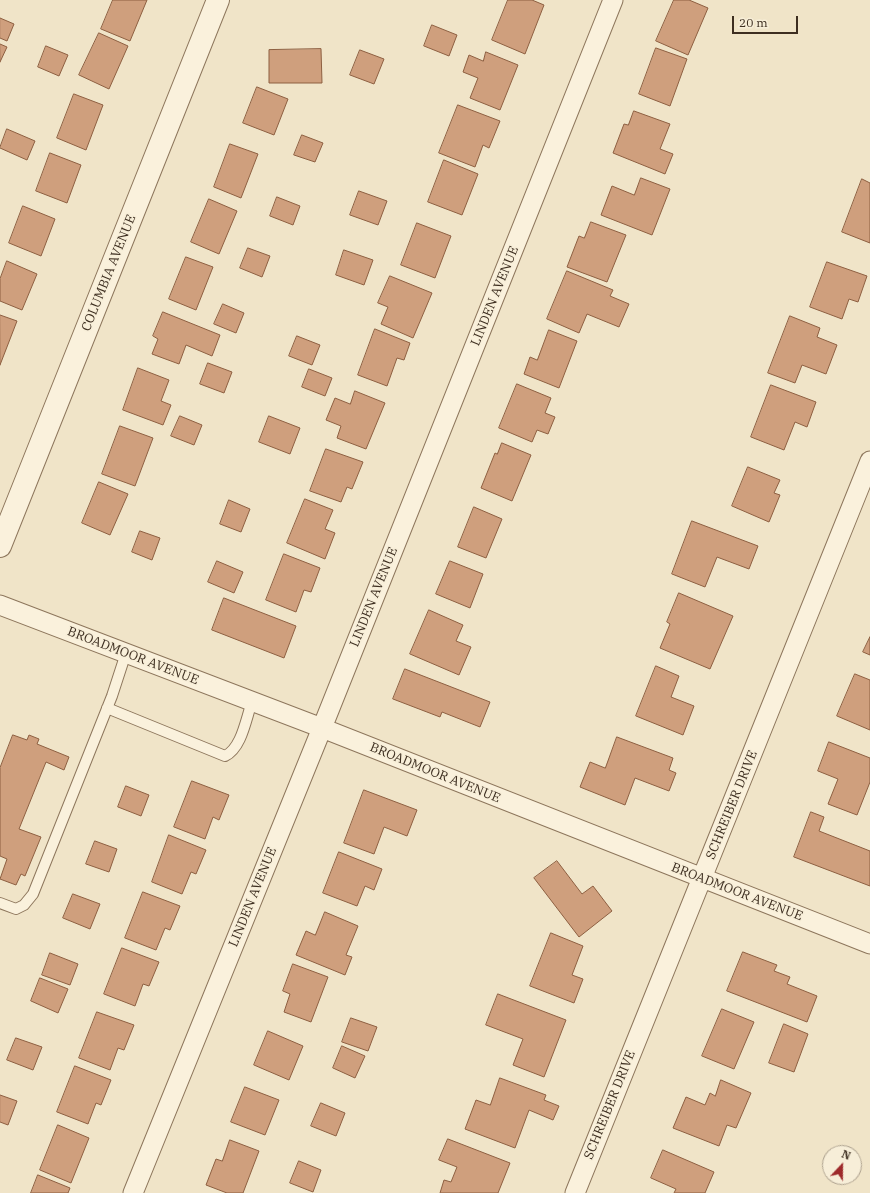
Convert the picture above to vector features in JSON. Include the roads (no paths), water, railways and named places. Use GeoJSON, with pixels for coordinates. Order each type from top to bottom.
{"type":"FeatureCollection","features":[{"type":"Feature","properties":{"kind":"street","name":"COLUMBIA AVENUE"},"geometry":{"type":"LineString","coordinates":[[0,546],[218,0]]}},
{"type":"Feature","properties":{"kind":"street","name":"LINDEN AVENUE"},"geometry":{"type":"LineString","coordinates":[[133,1193],[322,728],[613,0]]}},
{"type":"Feature","properties":{"kind":"street","name":"SCHREIBER DRIVE"},"geometry":{"type":"LineString","coordinates":[[575,1193],[703,879],[870,461]]}},
{"type":"Feature","properties":{"kind":"street","name":"BROADMOOR AVENUE"},"geometry":{"type":"LineString","coordinates":[[0,605],[322,728],[870,944]]}},
{"type":"Feature","properties":{"kind":"lane"},"geometry":{"type":"LineString","coordinates":[[0,903],[16,909],[24,904],[33,894],[107,708],[126,653]]}},
{"type":"Feature","properties":{"kind":"lane"},"geometry":{"type":"LineString","coordinates":[[107,708],[225,756],[232,752],[252,702]]}}]}
